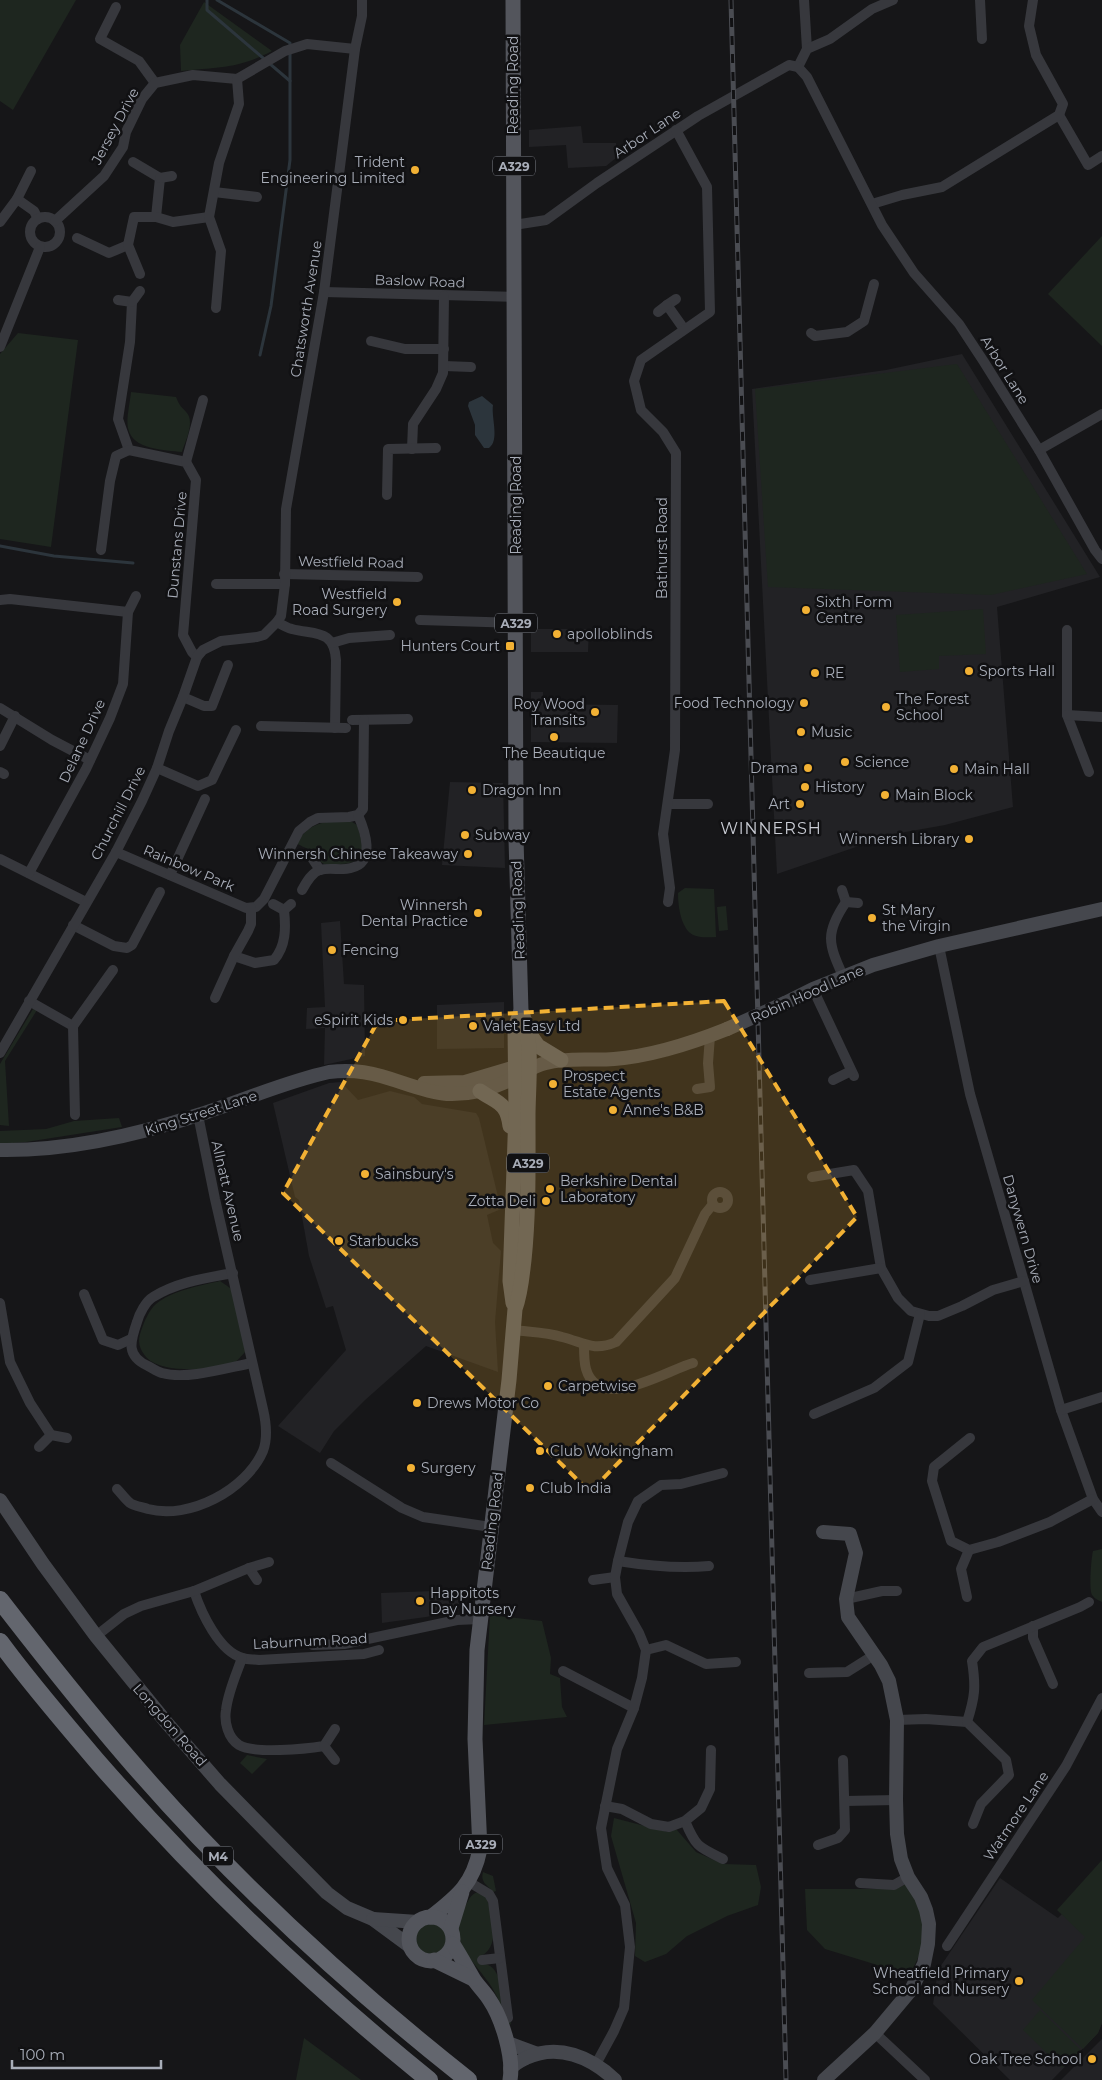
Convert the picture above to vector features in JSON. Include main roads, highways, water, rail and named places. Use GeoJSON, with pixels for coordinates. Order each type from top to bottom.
{"type":"FeatureCollection","features":[{"type":"Feature","properties":{"kind":"highway","name":"M4"},"geometry":{"type":"LineString","coordinates":[[0,1600],[59,1676],[126,1757],[212,1850],[298,1934],[354,1985],[422,2044],[468,2080]]}},
{"type":"Feature","properties":{"kind":"highway","name":"M4"},"geometry":{"type":"LineString","coordinates":[[0,1642],[63,1721],[117,1784],[209,1882],[309,1978],[429,2080]]}},
{"type":"Feature","properties":{"kind":"main road","name":"Reading Road"},"geometry":{"type":"LineString","coordinates":[[513,0],[516,839],[521,1011],[527,1030],[520,1071],[515,1142],[510,1282],[511,1295],[516,1309]]}},
{"type":"Feature","properties":{"kind":"main road","name":"Reading Road"},"geometry":{"type":"LineString","coordinates":[[451,1928],[466,1887],[478,1864],[480,1849],[475,1731],[476,1668],[486,1526],[526,1237],[520,1071],[515,1028],[521,1011]]}},
{"type":"Feature","properties":{"kind":"main road"},"geometry":{"type":"LineString","coordinates":[[527,1030],[538,1046],[561,1060]]}},
{"type":"Feature","properties":{"kind":"main road"},"geometry":{"type":"LineString","coordinates":[[480,1090],[506,1108],[515,1142]]}},
{"type":"Feature","properties":{"kind":"main road","name":"Reading Road"},"geometry":{"type":"LineString","coordinates":[[424,1919],[466,1887]]}},
{"type":"Feature","properties":{"kind":"main road"},"geometry":{"type":"LineString","coordinates":[[434,1960],[446,1955],[453,1944],[451,1928],[442,1920],[424,1919],[410,1934],[411,1947],[422,1958],[434,1960],[473,1979]]}},
{"type":"Feature","properties":{"kind":"main road"},"geometry":{"type":"LineString","coordinates":[[453,1944],[473,1979],[493,2005],[506,2039],[500,2039],[503,2074],[509,2076]]}},
{"type":"Feature","properties":{"kind":"waterway"},"geometry":{"type":"LineString","coordinates":[[207,0],[207,10],[290,81]]}},
{"type":"Feature","properties":{"kind":"waterway"},"geometry":{"type":"LineString","coordinates":[[217,0],[290,43],[290,160],[271,306],[260,355]]}},
{"type":"Feature","properties":{"kind":"waterway"},"geometry":{"type":"LineString","coordinates":[[0,546],[54,556],[133,563]]}},
{"type":"Feature","properties":{"kind":"railway"},"geometry":{"type":"LineString","coordinates":[[731,0],[786,2080]]}},
{"type":"Feature","properties":{"kind":"place","name":"Trident Engineering Limited"},"geometry":{"type":"Point","coordinates":[415,170]}},
{"type":"Feature","properties":{"kind":"place","name":"Westfield Road Surgery"},"geometry":{"type":"Point","coordinates":[397,602]}},
{"type":"Feature","properties":{"kind":"place","name":"Sixth Form Centre"},"geometry":{"type":"Point","coordinates":[806,610]}},
{"type":"Feature","properties":{"kind":"place","name":"apolloblinds"},"geometry":{"type":"Point","coordinates":[557,634]}},
{"type":"Feature","properties":{"kind":"place","name":"Hunters Court"},"geometry":{"type":"Point","coordinates":[510,646]}},
{"type":"Feature","properties":{"kind":"place","name":"Sports Hall"},"geometry":{"type":"Point","coordinates":[969,671]}},
{"type":"Feature","properties":{"kind":"place","name":"RE"},"geometry":{"type":"Point","coordinates":[815,673]}},
{"type":"Feature","properties":{"kind":"place","name":"Food Technology"},"geometry":{"type":"Point","coordinates":[804,703]}},
{"type":"Feature","properties":{"kind":"place","name":"The Forest School"},"geometry":{"type":"Point","coordinates":[886,707]}},
{"type":"Feature","properties":{"kind":"place","name":"Roy Wood Transits"},"geometry":{"type":"Point","coordinates":[595,712]}},
{"type":"Feature","properties":{"kind":"place","name":"Music"},"geometry":{"type":"Point","coordinates":[801,732]}},
{"type":"Feature","properties":{"kind":"place","name":"The Beautique"},"geometry":{"type":"Point","coordinates":[554,737]}},
{"type":"Feature","properties":{"kind":"place","name":"Science"},"geometry":{"type":"Point","coordinates":[845,762]}},
{"type":"Feature","properties":{"kind":"place","name":"Drama"},"geometry":{"type":"Point","coordinates":[808,768]}},
{"type":"Feature","properties":{"kind":"place","name":"Main Hall"},"geometry":{"type":"Point","coordinates":[954,769]}},
{"type":"Feature","properties":{"kind":"place","name":"History"},"geometry":{"type":"Point","coordinates":[805,787]}},
{"type":"Feature","properties":{"kind":"place","name":"Dragon Inn"},"geometry":{"type":"Point","coordinates":[472,790]}},
{"type":"Feature","properties":{"kind":"place","name":"Main Block"},"geometry":{"type":"Point","coordinates":[885,795]}},
{"type":"Feature","properties":{"kind":"place","name":"Art"},"geometry":{"type":"Point","coordinates":[800,804]}},
{"type":"Feature","properties":{"kind":"place","name":"Subway"},"geometry":{"type":"Point","coordinates":[465,835]}},
{"type":"Feature","properties":{"kind":"place","name":"Winnersh Library"},"geometry":{"type":"Point","coordinates":[969,839]}},
{"type":"Feature","properties":{"kind":"place","name":"Winnersh Chinese Takeaway"},"geometry":{"type":"Point","coordinates":[468,854]}},
{"type":"Feature","properties":{"kind":"place","name":"Winnersh Dental Practice"},"geometry":{"type":"Point","coordinates":[478,913]}},
{"type":"Feature","properties":{"kind":"place","name":"St Mary the Virgin"},"geometry":{"type":"Point","coordinates":[872,918]}},
{"type":"Feature","properties":{"kind":"place","name":"Fencing"},"geometry":{"type":"Point","coordinates":[332,950]}},
{"type":"Feature","properties":{"kind":"place","name":"eSpirit Kids"},"geometry":{"type":"Point","coordinates":[403,1020]}},
{"type":"Feature","properties":{"kind":"place","name":"Valet Easy Ltd"},"geometry":{"type":"Point","coordinates":[473,1026]}},
{"type":"Feature","properties":{"kind":"place","name":"Prospect Estate Agents"},"geometry":{"type":"Point","coordinates":[553,1084]}},
{"type":"Feature","properties":{"kind":"place","name":"Anne's B&B"},"geometry":{"type":"Point","coordinates":[613,1110]}},
{"type":"Feature","properties":{"kind":"place","name":"Sainsbury's"},"geometry":{"type":"Point","coordinates":[365,1174]}},
{"type":"Feature","properties":{"kind":"place","name":"Berkshire Dental Laboratory"},"geometry":{"type":"Point","coordinates":[550,1189]}},
{"type":"Feature","properties":{"kind":"place","name":"Zotta Deli"},"geometry":{"type":"Point","coordinates":[546,1201]}},
{"type":"Feature","properties":{"kind":"place","name":"Starbucks"},"geometry":{"type":"Point","coordinates":[339,1241]}},
{"type":"Feature","properties":{"kind":"place","name":"Carpetwise"},"geometry":{"type":"Point","coordinates":[548,1386]}},
{"type":"Feature","properties":{"kind":"place","name":"Drews Motor Co"},"geometry":{"type":"Point","coordinates":[417,1403]}},
{"type":"Feature","properties":{"kind":"place","name":"Club Wokingham"},"geometry":{"type":"Point","coordinates":[540,1451]}},
{"type":"Feature","properties":{"kind":"place","name":"Surgery"},"geometry":{"type":"Point","coordinates":[411,1468]}},
{"type":"Feature","properties":{"kind":"place","name":"Club India"},"geometry":{"type":"Point","coordinates":[530,1488]}},
{"type":"Feature","properties":{"kind":"place","name":"Happitots Day Nursery"},"geometry":{"type":"Point","coordinates":[420,1601]}},
{"type":"Feature","properties":{"kind":"place","name":"Wheatfield Primary School and Nursery"},"geometry":{"type":"Point","coordinates":[1019,1981]}},
{"type":"Feature","properties":{"kind":"place","name":"Oak Tree School"},"geometry":{"type":"Point","coordinates":[1092,2059]}},
{"type":"Feature","properties":{"kind":"district","name":"WINNERSH"},"geometry":{"type":"Point","coordinates":[771,828]}}]}
